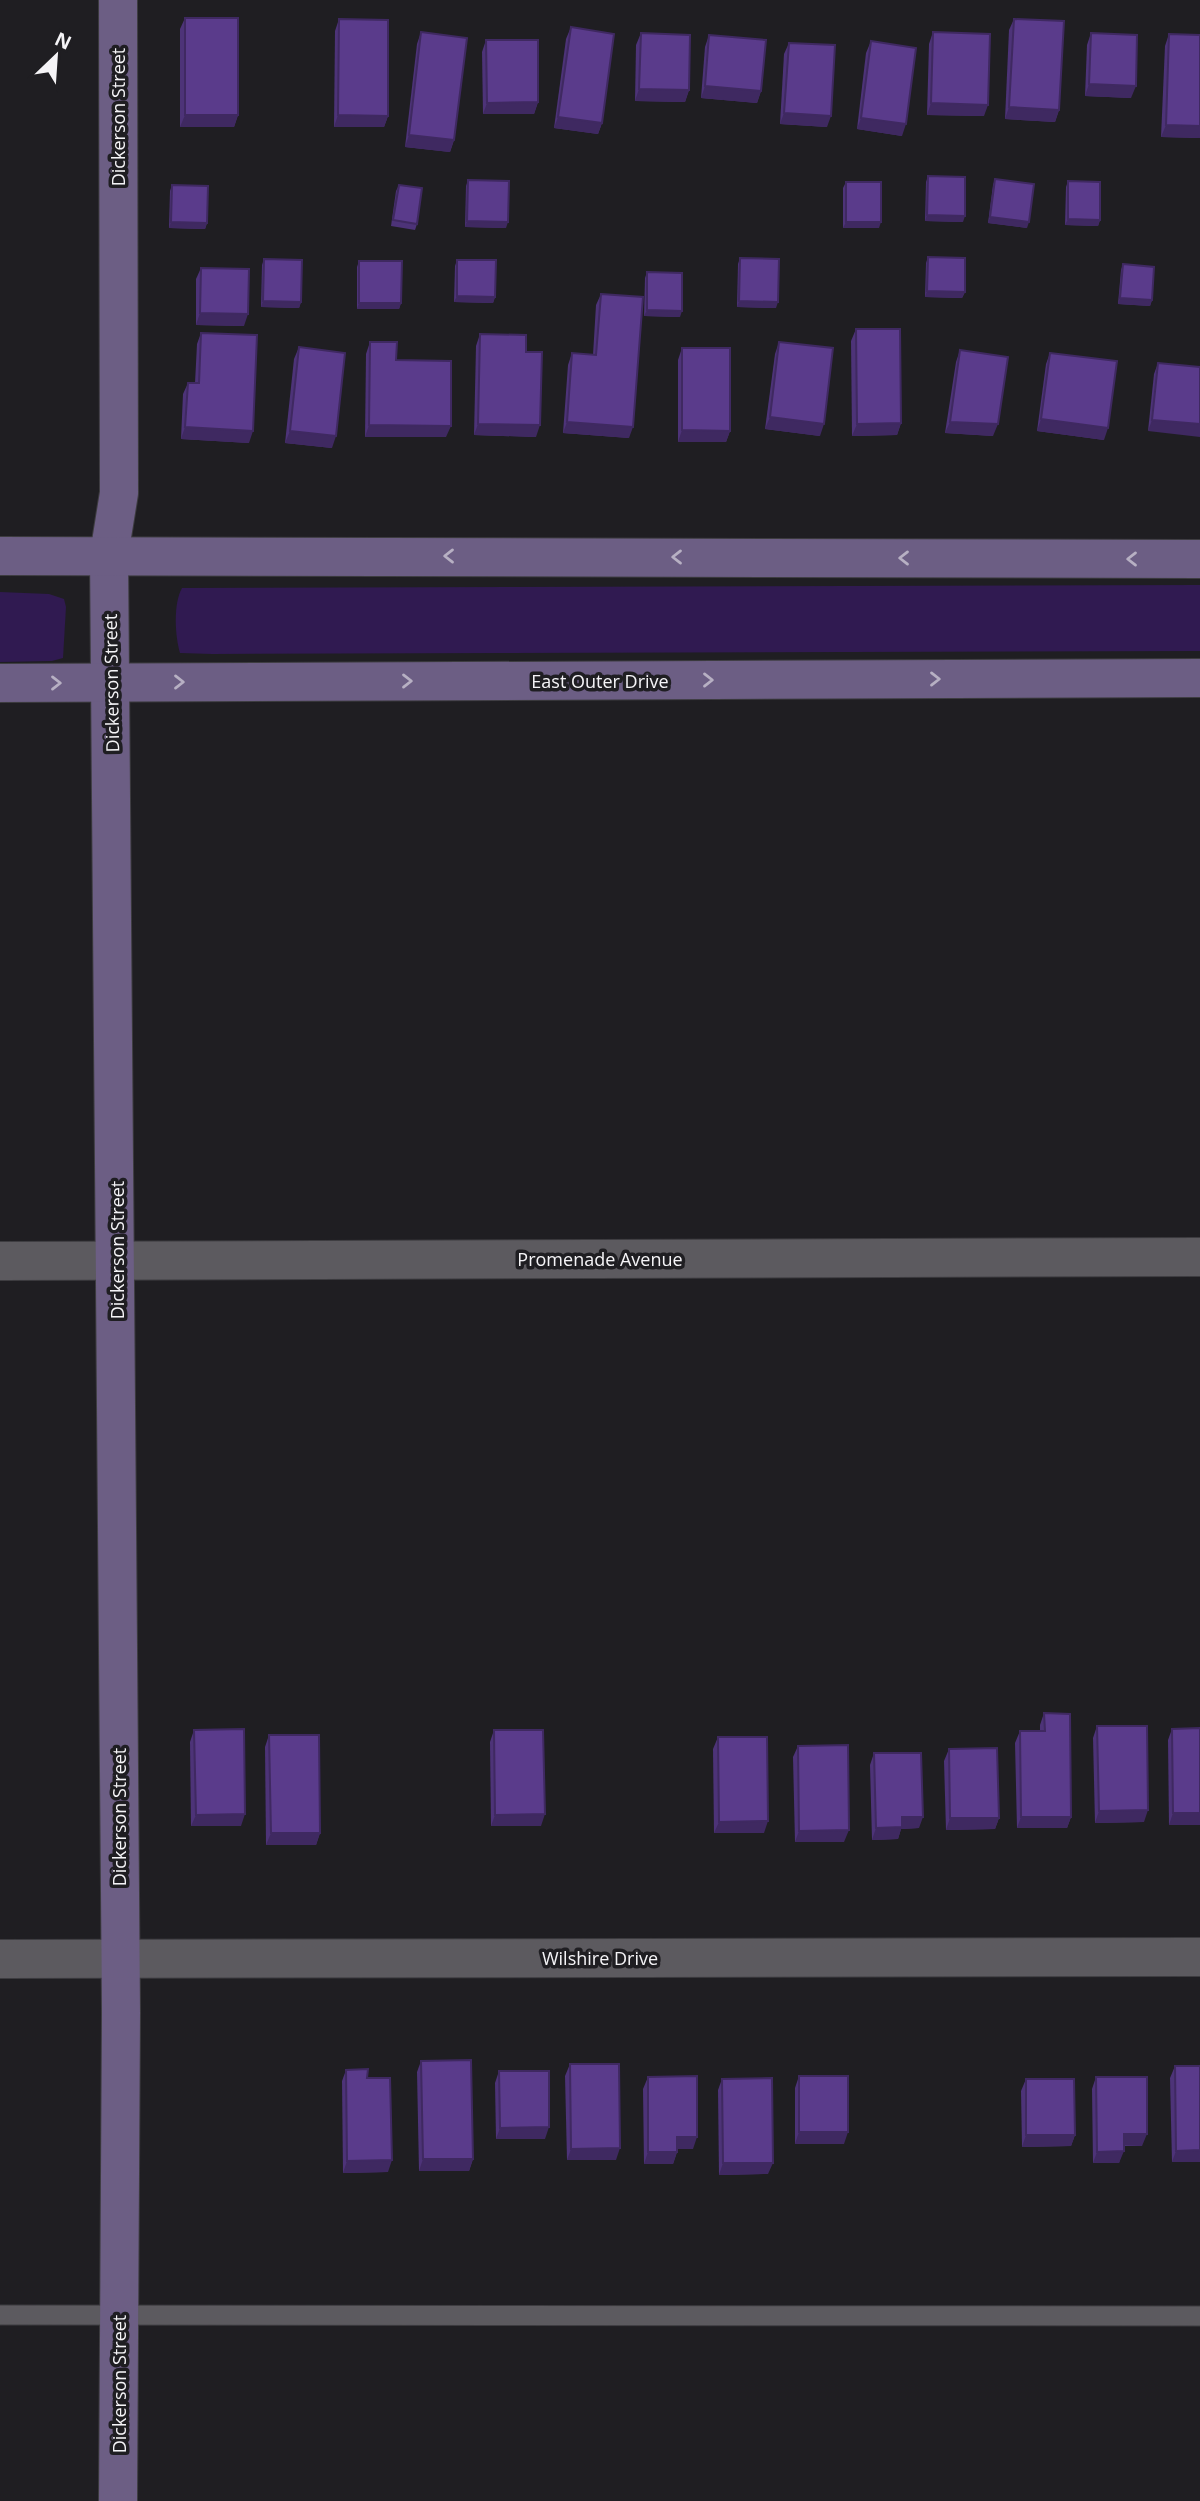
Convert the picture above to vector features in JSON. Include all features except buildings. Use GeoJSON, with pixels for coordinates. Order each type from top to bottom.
{"type":"FeatureCollection","features":[{"type":"Feature","properties":{"kind":"street","name":"Dickerson Street"},"geometry":{"type":"LineString","coordinates":[[118,0],[119,493],[109,555],[121,1960],[118,2501]]}},
{"type":"Feature","properties":{"kind":"street"},"geometry":{"type":"LineString","coordinates":[[0,556],[1200,559]]}},
{"type":"Feature","properties":{"kind":"street","name":"East Outer Drive"},"geometry":{"type":"LineString","coordinates":[[0,683],[1200,678]]}},
{"type":"Feature","properties":{"kind":"street","name":"Promenade Avenue"},"geometry":{"type":"LineString","coordinates":[[0,1261],[1200,1257]]}},
{"type":"Feature","properties":{"kind":"street","name":"Wilshire Drive"},"geometry":{"type":"LineString","coordinates":[[0,1959],[1200,1957]]}},
{"type":"Feature","properties":{"kind":"lane"},"geometry":{"type":"LineString","coordinates":[[0,2315],[1200,2316]]}},
{"type":"Feature","properties":{"kind":"shaded area"},"geometry":{"type":"Polygon","coordinates":[[[1200,585],[1200,651],[212,654],[180,653],[176,629],[177,603],[182,588],[1200,585]]]}},
{"type":"Feature","properties":{"kind":"shaded area"},"geometry":{"type":"Polygon","coordinates":[[[0,592],[49,594],[64,599],[66,607],[63,658],[52,661],[0,662],[0,592]]]}}]}
